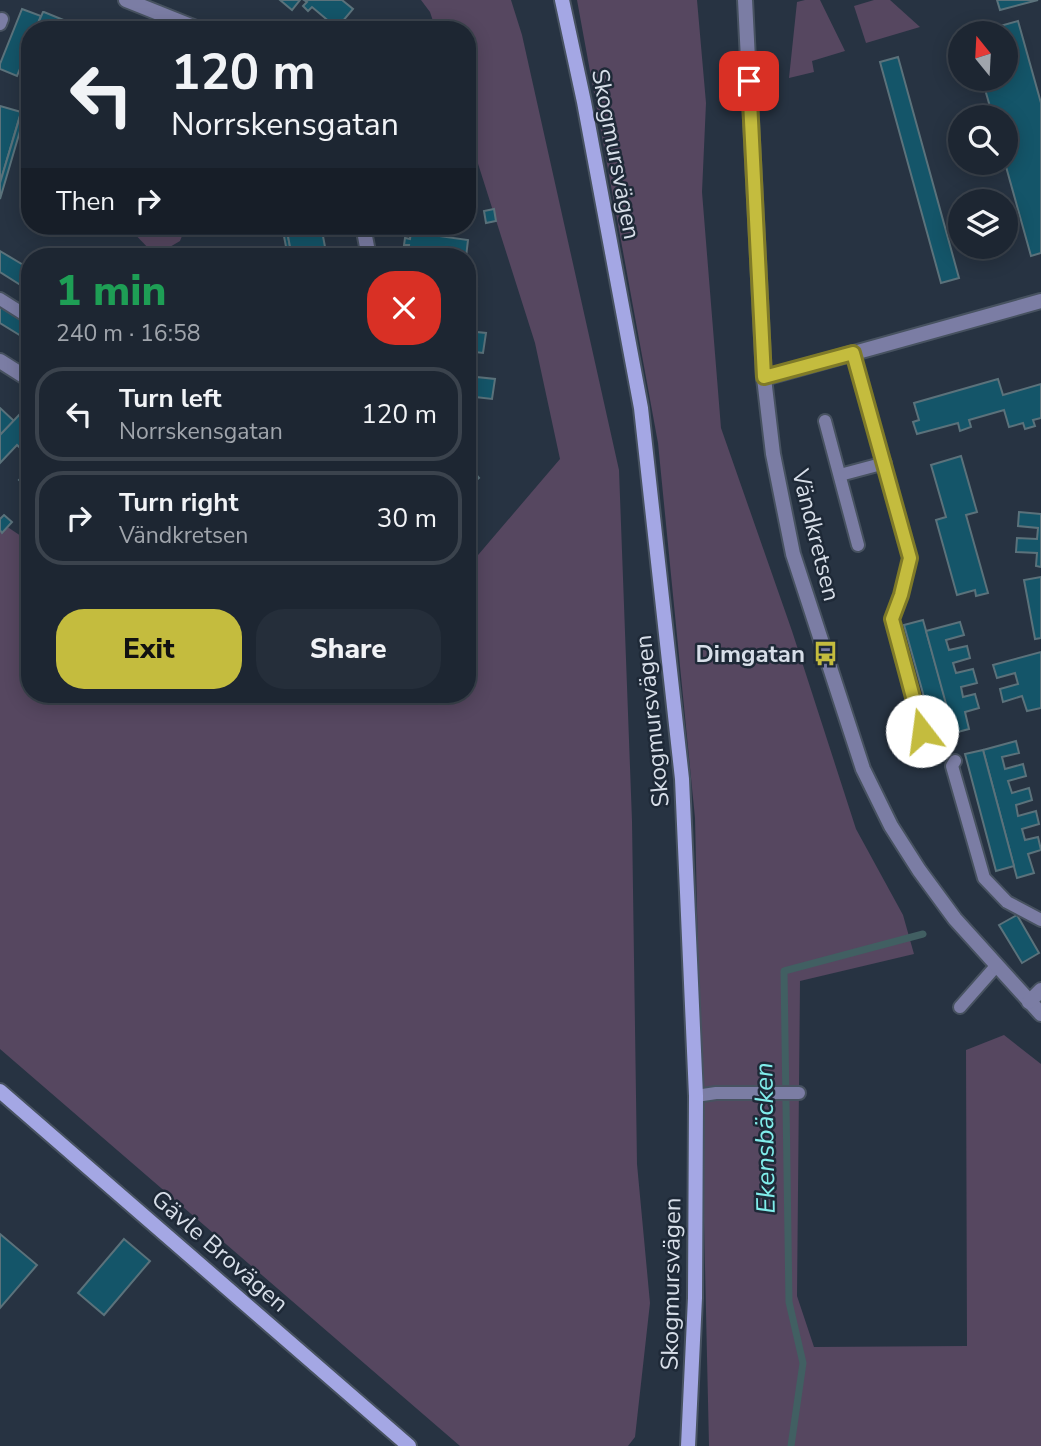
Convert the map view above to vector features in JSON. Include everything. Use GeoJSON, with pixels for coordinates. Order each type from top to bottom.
{"type":"FeatureCollection","features":[{"type":"Feature","properties":{"kind":"street"},"geometry":{"type":"LineString","coordinates":[[126,0],[178,21]]}},
{"type":"Feature","properties":{"kind":"street","name":"Skogmursvägen"},"geometry":{"type":"LineString","coordinates":[[562,0],[641,408],[682,779],[696,1096],[695,1298],[688,1446]]}},
{"type":"Feature","properties":{"kind":"street","name":"Vändkretsen"},"geometry":{"type":"LineString","coordinates":[[745,0],[764,377],[773,454],[793,554],[863,769],[891,826],[955,919],[1041,1014]]}},
{"type":"Feature","properties":{"kind":"street"},"geometry":{"type":"LineString","coordinates":[[764,377],[1041,302]]}},
{"type":"Feature","properties":{"kind":"street"},"geometry":{"type":"LineString","coordinates":[[0,361],[21,374]]}},
{"type":"Feature","properties":{"kind":"street"},"geometry":{"type":"LineString","coordinates":[[1029,1002],[1041,990]]}},
{"type":"Feature","properties":{"kind":"street","name":"Gävle Brovägen"},"geometry":{"type":"LineString","coordinates":[[0,1091],[409,1446]]}},
{"type":"Feature","properties":{"kind":"lane"},"geometry":{"type":"LineString","coordinates":[[0,299],[21,312]]}},
{"type":"Feature","properties":{"kind":"lane"},"geometry":{"type":"LineString","coordinates":[[853,353],[910,558],[892,619],[922,731],[933,750]]}},
{"type":"Feature","properties":{"kind":"lane"},"geometry":{"type":"LineString","coordinates":[[825,421],[858,545]]}},
{"type":"Feature","properties":{"kind":"lane"},"geometry":{"type":"LineString","coordinates":[[840,475],[885,463]]}},
{"type":"Feature","properties":{"kind":"lane"},"geometry":{"type":"LineString","coordinates":[[955,761],[952,766],[984,878],[1007,902],[1041,920]]}},
{"type":"Feature","properties":{"kind":"lane"},"geometry":{"type":"LineString","coordinates":[[960,1007],[997,965]]}},
{"type":"Feature","properties":{"kind":"lane"},"geometry":{"type":"LineString","coordinates":[[696,1096],[716,1093],[799,1093]]}},
{"type":"Feature","properties":{"kind":"shaded area"},"geometry":{"type":"Polygon","coordinates":[[[421,0],[511,0],[522,35],[619,470],[632,821],[637,1164],[650,1303],[635,1437],[628,1446],[460,1446],[0,1049],[0,522],[21,536],[21,703],[476,703],[476,557],[560,459],[535,343],[476,157],[476,21],[433,21],[421,0]]]}},
{"type":"Feature","properties":{"kind":"shaded area"},"geometry":{"type":"Polygon","coordinates":[[[577,0],[697,0],[706,103],[702,192],[721,428],[792,631],[856,829],[903,915],[914,954],[800,981],[797,1296],[814,1347],[967,1346],[966,1050],[1004,1035],[1041,1064],[1041,1446],[709,1446],[695,818],[658,443],[577,0]]]}},
{"type":"Feature","properties":{"kind":"shaded area"},"geometry":{"type":"Polygon","coordinates":[[[820,0],[845,51],[812,61],[814,72],[789,78],[797,2],[820,0]]]}},
{"type":"Feature","properties":{"kind":"shaded area"},"geometry":{"type":"Polygon","coordinates":[[[874,0],[890,0],[920,27],[866,43],[854,6],[874,0]]]}},
{"type":"Feature","properties":{"kind":"shaded area"},"geometry":{"type":"Polygon","coordinates":[[[136,235],[182,235],[180,241],[168,248],[148,248],[136,235]]]}},
{"type":"Feature","properties":{"kind":"building"},"geometry":{"type":"Polygon","coordinates":[[[280,0],[300,0],[292,10],[280,0]]]}},
{"type":"Feature","properties":{"kind":"building"},"geometry":{"type":"Polygon","coordinates":[[[304,0],[342,0],[353,9],[343,21],[329,21],[312,7],[308,11],[303,6],[307,2],[304,0]]]}},
{"type":"Feature","properties":{"kind":"building"},"geometry":{"type":"Polygon","coordinates":[[[997,0],[1038,0],[1000,10],[997,0]]]}},
{"type":"Feature","properties":{"kind":"building"},"geometry":{"type":"Polygon","coordinates":[[[22,9],[41,16],[39,21],[21,21],[21,66],[17,76],[0,69],[22,9]]]}},
{"type":"Feature","properties":{"kind":"building"},"geometry":{"type":"Polygon","coordinates":[[[44,12],[66,21],[39,21],[44,12]]]}},
{"type":"Feature","properties":{"kind":"building"},"geometry":{"type":"Polygon","coordinates":[[[1018,21],[1041,103],[1041,253],[1031,256],[1018,210],[1018,189],[1012,189],[1008,175],[1018,175],[1018,105],[990,105],[985,91],[1018,91],[1018,21]]]}},
{"type":"Feature","properties":{"kind":"building"},"geometry":{"type":"Polygon","coordinates":[[[898,57],[948,238],[948,259],[954,259],[959,278],[941,283],[880,62],[898,57]]]}},
{"type":"Feature","properties":{"kind":"building"},"geometry":{"type":"Polygon","coordinates":[[[0,106],[21,112],[0,183],[0,106]]]}},
{"type":"Feature","properties":{"kind":"building"},"geometry":{"type":"Polygon","coordinates":[[[21,113],[21,128],[0,199],[0,183],[21,113]]]}},
{"type":"Feature","properties":{"kind":"building"},"geometry":{"type":"Polygon","coordinates":[[[494,209],[496,221],[486,223],[484,211],[494,209]]]}},
{"type":"Feature","properties":{"kind":"building"},"geometry":{"type":"Polygon","coordinates":[[[284,235],[288,235],[290,248],[286,248],[284,235]]]}},
{"type":"Feature","properties":{"kind":"building"},"geometry":{"type":"Polygon","coordinates":[[[288,235],[323,235],[325,248],[290,248],[288,235]]]}},
{"type":"Feature","properties":{"kind":"building"},"geometry":{"type":"Polygon","coordinates":[[[411,235],[432,235],[468,240],[467,248],[408,248],[409,245],[404,245],[405,238],[410,239],[411,235]]]}},
{"type":"Feature","properties":{"kind":"building"},"geometry":{"type":"Polygon","coordinates":[[[0,251],[21,264],[21,285],[0,272],[0,251]]]}},
{"type":"Feature","properties":{"kind":"building"},"geometry":{"type":"Polygon","coordinates":[[[0,302],[21,315],[21,336],[0,323],[0,302]]]}},
{"type":"Feature","properties":{"kind":"building"},"geometry":{"type":"Polygon","coordinates":[[[476,332],[486,333],[483,353],[476,352],[476,332]]]}},
{"type":"Feature","properties":{"kind":"building"},"geometry":{"type":"Polygon","coordinates":[[[476,377],[495,379],[492,399],[476,397],[476,377]]]}},
{"type":"Feature","properties":{"kind":"building"},"geometry":{"type":"Polygon","coordinates":[[[998,379],[1003,395],[1041,384],[1041,418],[1033,420],[1035,426],[1025,429],[1023,423],[1009,427],[1004,410],[969,420],[971,427],[960,431],[958,423],[917,434],[913,422],[919,420],[914,403],[998,379]]]}},
{"type":"Feature","properties":{"kind":"building"},"geometry":{"type":"Polygon","coordinates":[[[0,408],[14,421],[0,435],[0,408]]]}},
{"type":"Feature","properties":{"kind":"building"},"geometry":{"type":"Polygon","coordinates":[[[21,415],[21,449],[17,445],[0,463],[0,435],[21,415]]]}},
{"type":"Feature","properties":{"kind":"building"},"geometry":{"type":"Polygon","coordinates":[[[961,456],[977,512],[966,515],[988,593],[976,596],[975,590],[957,595],[936,520],[946,517],[931,465],[961,456]]]}},
{"type":"Feature","properties":{"kind":"building"},"geometry":{"type":"Polygon","coordinates":[[[1019,512],[1041,514],[1041,567],[1036,566],[1037,553],[1016,552],[1017,538],[1037,539],[1038,528],[1018,526],[1019,512]]]}},
{"type":"Feature","properties":{"kind":"building"},"geometry":{"type":"Polygon","coordinates":[[[4,515],[12,522],[2,533],[0,519],[4,515]]]}},
{"type":"Feature","properties":{"kind":"building"},"geometry":{"type":"Polygon","coordinates":[[[1041,577],[1041,638],[1035,639],[1024,580],[1041,577]]]}},
{"type":"Feature","properties":{"kind":"building"},"geometry":{"type":"Polygon","coordinates":[[[923,620],[953,727],[934,733],[904,625],[923,620]]]}},
{"type":"Feature","properties":{"kind":"building"},"geometry":{"type":"Polygon","coordinates":[[[960,622],[964,635],[946,640],[949,650],[967,646],[970,658],[953,663],[956,673],[973,669],[977,683],[961,687],[963,697],[975,694],[979,708],[965,712],[969,729],[954,733],[926,631],[960,622]]]}},
{"type":"Feature","properties":{"kind":"building"},"geometry":{"type":"Polygon","coordinates":[[[1041,652],[1041,708],[1027,711],[1022,696],[1003,702],[1000,689],[1018,684],[1015,673],[997,678],[993,665],[1041,652]]]}},
{"type":"Feature","properties":{"kind":"building"},"geometry":{"type":"Polygon","coordinates":[[[1016,741],[1019,753],[1002,757],[1005,769],[1023,764],[1026,776],[1008,781],[1012,793],[1029,788],[1032,800],[1016,805],[1018,816],[1036,811],[1039,824],[1022,829],[1025,840],[1038,837],[1041,850],[1028,854],[1034,873],[1017,878],[983,750],[1016,741]]]}},
{"type":"Feature","properties":{"kind":"building"},"geometry":{"type":"Polygon","coordinates":[[[983,750],[1014,866],[996,871],[965,754],[983,750]]]}},
{"type":"Feature","properties":{"kind":"building"},"geometry":{"type":"Polygon","coordinates":[[[1017,915],[1039,953],[1022,963],[999,925],[1017,915]]]}},
{"type":"Feature","properties":{"kind":"building"},"geometry":{"type":"Polygon","coordinates":[[[0,1234],[37,1265],[0,1308],[0,1234]]]}},
{"type":"Feature","properties":{"kind":"building"},"geometry":{"type":"Polygon","coordinates":[[[124,1239],[150,1261],[104,1315],[78,1293],[124,1239]]]}},
{"type":"Feature","properties":{"kind":"waterway","name":"Ekensbäcken"},"geometry":{"type":"LineString","coordinates":[[791,1446],[803,1363],[789,1302],[784,971],[923,934]]}},
{"type":"Feature","properties":{"kind":"place","name":"Dimgatan"},"geometry":{"type":"Point","coordinates":[825,654]}},
{"type":"Feature","properties":{"kind":"route"},"geometry":{"type":"LineString","coordinates":[[749,81],[764,377],[853,353],[910,558],[892,619],[922,731]]}}]}
